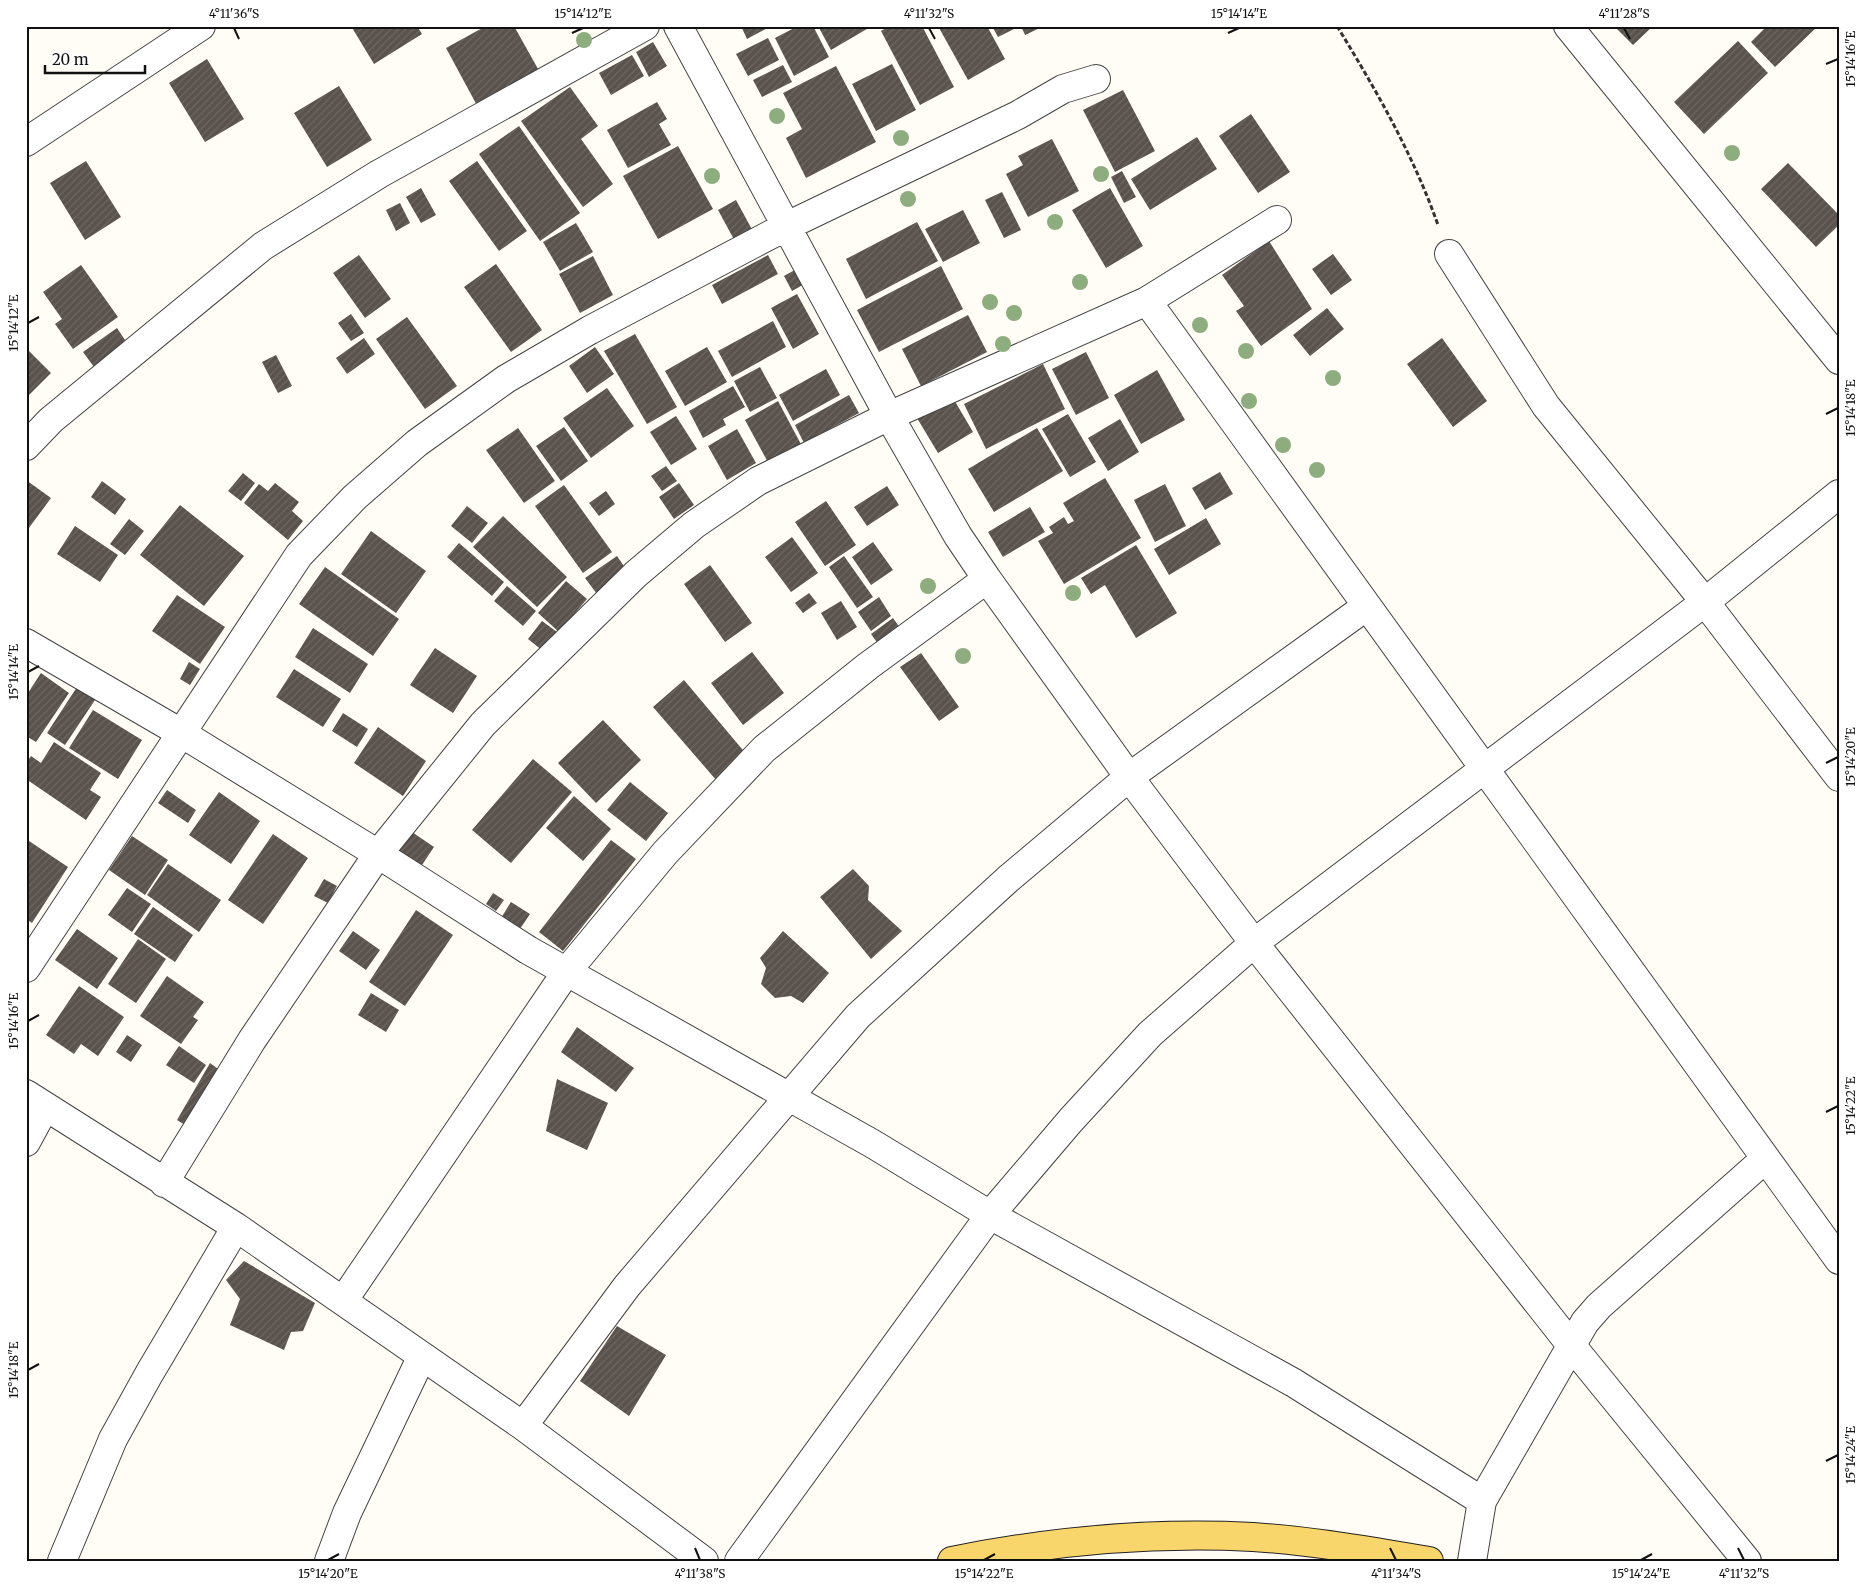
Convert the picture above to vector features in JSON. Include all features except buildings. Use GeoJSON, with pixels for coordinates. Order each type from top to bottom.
{"type":"FeatureCollection","features":[{"type":"Feature","properties":{"kind":"main road"},"geometry":{"type":"LineString","coordinates":[[952,1561],[992,1553],[1125,1537],[1252,1537],[1340,1546],[1429,1561]]}},
{"type":"Feature","properties":{"kind":"street"},"geometry":{"type":"LineString","coordinates":[[26,142],[201,26]]}},
{"type":"Feature","properties":{"kind":"street"},"geometry":{"type":"LineString","coordinates":[[26,446],[51,420],[264,246],[379,174],[645,26]]}},
{"type":"Feature","properties":{"kind":"street"},"geometry":{"type":"LineString","coordinates":[[678,26],[889,416],[958,536],[1129,777],[1254,943],[1571,1345],[1747,1561]]}},
{"type":"Feature","properties":{"kind":"street"},"geometry":{"type":"LineString","coordinates":[[1568,26],[1839,360]]}},
{"type":"Feature","properties":{"kind":"street"},"geometry":{"type":"LineString","coordinates":[[26,968],[300,555],[355,497],[417,443],[506,378],[590,330],[787,226],[1018,115],[1064,89],[1096,80]]}},
{"type":"Feature","properties":{"kind":"street"},"geometry":{"type":"LineString","coordinates":[[164,1183],[252,1040],[378,854],[483,724],[650,562],[694,525],[758,481],[889,416],[1147,301],[1277,220]]}},
{"type":"Feature","properties":{"kind":"street"},"geometry":{"type":"LineString","coordinates":[[1449,254],[1546,406],[1705,602],[1839,776]]}},
{"type":"Feature","properties":{"kind":"street"},"geometry":{"type":"LineString","coordinates":[[1147,301],[1839,1260]]}},
{"type":"Feature","properties":{"kind":"street"},"geometry":{"type":"LineString","coordinates":[[740,1561],[990,1215],[1071,1120],[1150,1034],[1254,943],[1705,602],[1839,494]]}},
{"type":"Feature","properties":{"kind":"street"},"geometry":{"type":"LineString","coordinates":[[343,1301],[567,971],[665,853],[764,749],[868,666],[988,578]]}},
{"type":"Feature","properties":{"kind":"street"},"geometry":{"type":"LineString","coordinates":[[523,1426],[628,1286],[858,1016],[1008,879],[1129,777],[1366,606]]}},
{"type":"Feature","properties":{"kind":"street"},"geometry":{"type":"LineString","coordinates":[[26,643],[182,733],[378,854],[528,950],[873,1144],[990,1215],[1294,1383],[1482,1501]]}},
{"type":"Feature","properties":{"kind":"street"},"geometry":{"type":"LineString","coordinates":[[26,1142],[36,1100],[236,1227],[523,1426],[704,1561]]}},
{"type":"Feature","properties":{"kind":"street"},"geometry":{"type":"LineString","coordinates":[[1472,1561],[1482,1501],[1585,1322],[1599,1306],[1766,1159]]}},
{"type":"Feature","properties":{"kind":"street"},"geometry":{"type":"LineString","coordinates":[[62,1561],[113,1439],[236,1227]]}},
{"type":"Feature","properties":{"kind":"street"},"geometry":{"type":"LineString","coordinates":[[329,1561],[346,1513],[422,1356]]}},
{"type":"Feature","properties":{"kind":"path"},"geometry":{"type":"LineString","coordinates":[[1337,26],[1374,87],[1410,154],[1449,254]]}}]}
